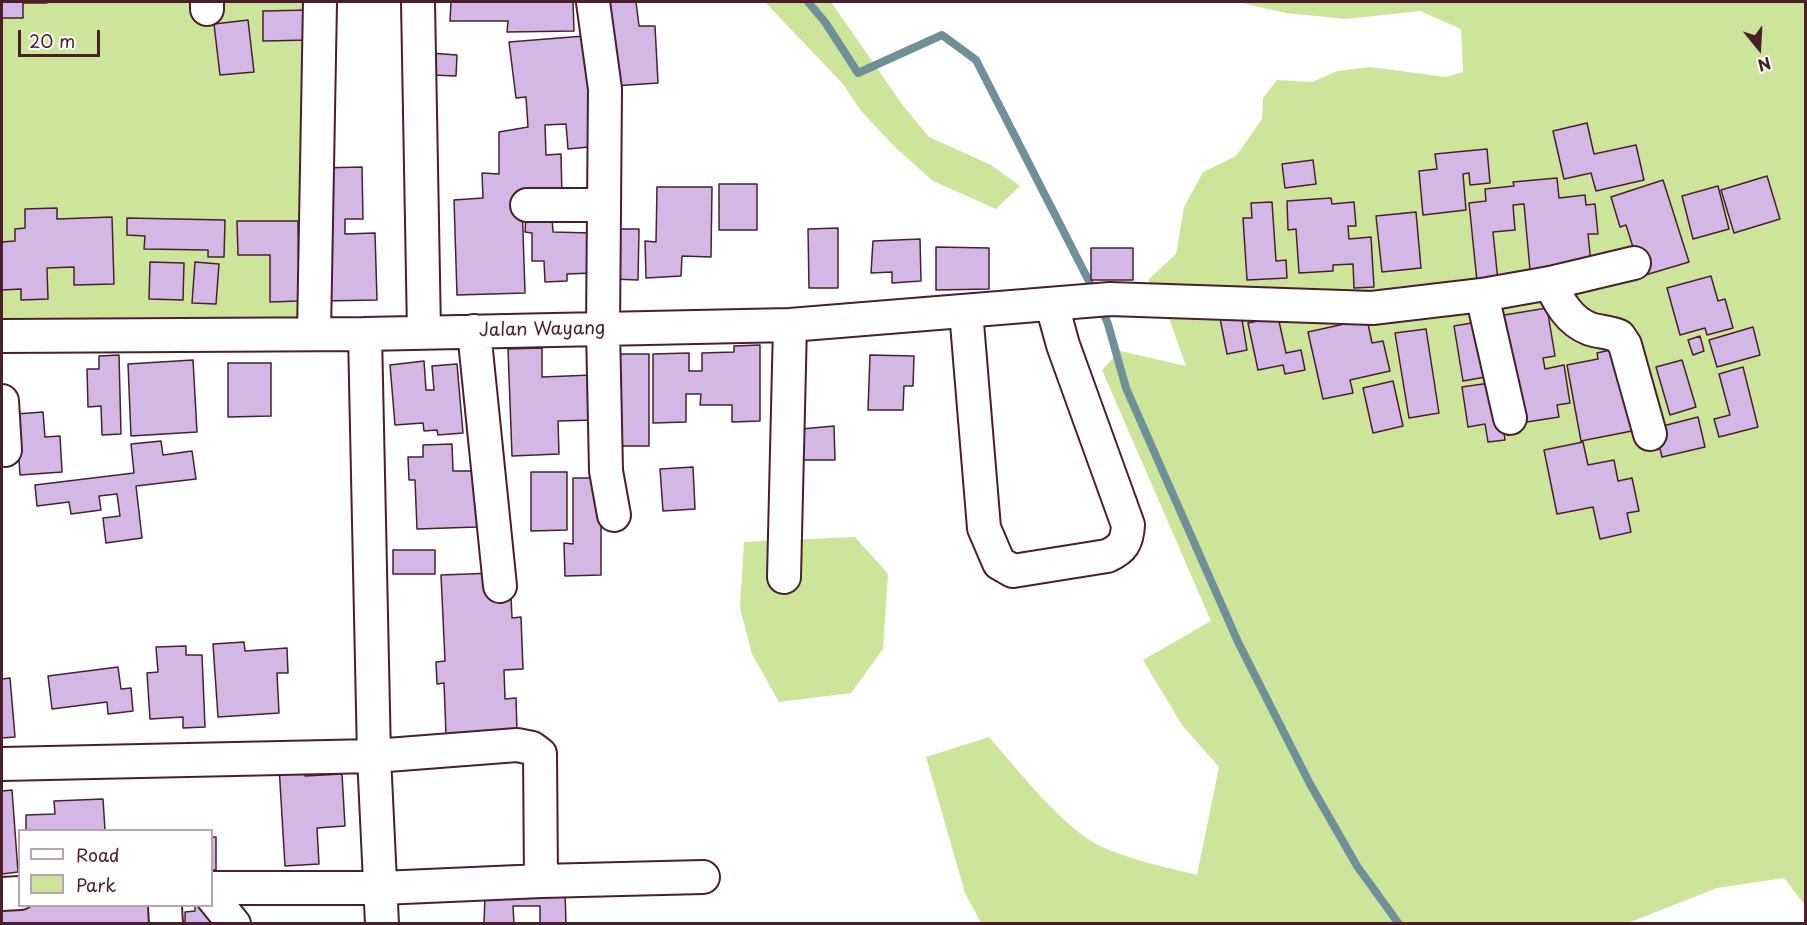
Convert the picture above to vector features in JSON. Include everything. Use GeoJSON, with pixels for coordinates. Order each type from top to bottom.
{"type":"FeatureCollection","features":[{"type":"Feature","properties":{"kind":"street"},"geometry":{"type":"LineString","coordinates":[[314,333],[320,2]]}},
{"type":"Feature","properties":{"kind":"street"},"geometry":{"type":"LineString","coordinates":[[418,2],[424,332]]}},
{"type":"Feature","properties":{"kind":"street"},"geometry":{"type":"LineString","coordinates":[[592,2],[605,89],[602,205],[603,329],[606,471],[614,515]]}},
{"type":"Feature","properties":{"kind":"street"},"geometry":{"type":"LineString","coordinates":[[527,205],[602,205]]}},
{"type":"Feature","properties":{"kind":"street","name":"Jalan Wayang"},"geometry":{"type":"LineString","coordinates":[[2,336],[365,334],[790,325],[1081,302],[1372,308],[1482,295],[1550,283],[1634,262]]}},
{"type":"Feature","properties":{"kind":"street"},"geometry":{"type":"LineString","coordinates":[[1550,283],[1562,307],[1578,322],[1591,329],[1618,336],[1625,345],[1650,434]]}},
{"type":"Feature","properties":{"kind":"street"},"geometry":{"type":"LineString","coordinates":[[1482,295],[1510,418]]}},
{"type":"Feature","properties":{"kind":"street"},"geometry":{"type":"LineString","coordinates":[[966,311],[984,528],[999,563],[1012,571],[1107,556],[1121,550],[1127,538],[1128,525],[1063,345],[1081,302]]}},
{"type":"Feature","properties":{"kind":"street"},"geometry":{"type":"LineString","coordinates":[[784,577],[790,325]]}},
{"type":"Feature","properties":{"kind":"street"},"geometry":{"type":"LineString","coordinates":[[474,331],[501,586]]}},
{"type":"Feature","properties":{"kind":"street"},"geometry":{"type":"LineString","coordinates":[[365,334],[374,756],[382,924]]}},
{"type":"Feature","properties":{"kind":"street"},"geometry":{"type":"LineString","coordinates":[[2,401],[5,450]]}},
{"type":"Feature","properties":{"kind":"street"},"geometry":{"type":"LineString","coordinates":[[2,764],[374,756],[517,745],[532,748],[540,754],[542,772],[542,881]]}},
{"type":"Feature","properties":{"kind":"street"},"geometry":{"type":"LineString","coordinates":[[213,888],[381,888],[703,877]]}},
{"type":"Feature","properties":{"kind":"street"},"geometry":{"type":"LineString","coordinates":[[2,894],[18,893]]}},
{"type":"Feature","properties":{"kind":"street"},"geometry":{"type":"LineString","coordinates":[[213,898],[234,924]]}},
{"type":"Feature","properties":{"kind":"street"},"geometry":{"type":"LineString","coordinates":[[165,907],[166,924]]}},
{"type":"Feature","properties":{"kind":"green space"},"geometry":{"type":"Polygon","coordinates":[[[2,2],[310,2],[314,333],[2,333],[2,2]]]}},
{"type":"Feature","properties":{"kind":"green space"},"geometry":{"type":"Polygon","coordinates":[[[765,2],[831,2],[904,107],[929,137],[991,165],[1020,186],[996,209],[933,181],[896,148],[862,112],[843,84],[765,2]]]}},
{"type":"Feature","properties":{"kind":"green space"},"geometry":{"type":"Polygon","coordinates":[[[1237,2],[1805,2],[1805,905],[1784,878],[1717,888],[1628,923],[981,923],[965,893],[926,757],[989,737],[1056,812],[1085,837],[1100,846],[1124,855],[1197,875],[1219,767],[1182,725],[1143,660],[1211,621],[1102,370],[1120,351],[1186,366],[1170,321],[1148,280],[1176,254],[1184,207],[1203,172],[1236,156],[1262,119],[1263,98],[1277,80],[1312,82],[1337,71],[1370,67],[1446,77],[1463,72],[1461,29],[1420,11],[1346,19],[1286,13],[1237,2]]]}},
{"type":"Feature","properties":{"kind":"green space"},"geometry":{"type":"Polygon","coordinates":[[[855,537],[888,574],[883,649],[851,693],[779,702],[752,654],[740,608],[744,542],[855,537]]]}},
{"type":"Feature","properties":{"kind":"building"},"geometry":{"type":"Polygon","coordinates":[[[2,2],[47,3],[23,3],[23,18],[2,18],[2,2]]]}},
{"type":"Feature","properties":{"kind":"building"},"geometry":{"type":"Polygon","coordinates":[[[451,2],[573,2],[574,31],[507,32],[508,21],[450,21],[451,2]]]}},
{"type":"Feature","properties":{"kind":"building"},"geometry":{"type":"Polygon","coordinates":[[[601,2],[636,2],[639,26],[655,26],[658,83],[614,86],[601,2]]]}},
{"type":"Feature","properties":{"kind":"building"},"geometry":{"type":"Polygon","coordinates":[[[310,10],[311,40],[263,41],[263,11],[310,10]]]}},
{"type":"Feature","properties":{"kind":"building"},"geometry":{"type":"Polygon","coordinates":[[[248,20],[254,72],[220,75],[214,24],[248,20]]]}},
{"type":"Feature","properties":{"kind":"building"},"geometry":{"type":"Polygon","coordinates":[[[584,36],[590,101],[599,146],[568,149],[566,124],[545,125],[546,155],[561,154],[562,198],[522,201],[525,293],[457,295],[454,200],[483,198],[482,173],[499,174],[499,132],[528,127],[526,97],[516,98],[509,42],[584,36]]]}},
{"type":"Feature","properties":{"kind":"building"},"geometry":{"type":"Polygon","coordinates":[[[430,53],[457,55],[456,76],[431,75],[430,53]]]}},
{"type":"Feature","properties":{"kind":"building"},"geometry":{"type":"Polygon","coordinates":[[[1587,123],[1594,154],[1636,145],[1644,180],[1596,191],[1591,173],[1564,179],[1553,131],[1587,123]]]}},
{"type":"Feature","properties":{"kind":"building"},"geometry":{"type":"Polygon","coordinates":[[[1487,149],[1490,183],[1470,185],[1469,173],[1463,174],[1466,210],[1423,215],[1419,171],[1437,169],[1435,154],[1487,149]]]}},
{"type":"Feature","properties":{"kind":"building"},"geometry":{"type":"Polygon","coordinates":[[[1313,160],[1316,184],[1285,188],[1282,164],[1313,160]]]}},
{"type":"Feature","properties":{"kind":"building"},"geometry":{"type":"Polygon","coordinates":[[[362,167],[363,219],[345,219],[345,234],[375,233],[377,300],[323,301],[321,168],[362,167]]]}},
{"type":"Feature","properties":{"kind":"building"},"geometry":{"type":"Polygon","coordinates":[[[1767,176],[1780,219],[1734,233],[1721,190],[1767,176]]]}},
{"type":"Feature","properties":{"kind":"building"},"geometry":{"type":"Polygon","coordinates":[[[1557,178],[1559,198],[1585,195],[1586,205],[1595,204],[1598,234],[1588,234],[1591,263],[1530,270],[1524,204],[1513,205],[1515,230],[1493,232],[1499,291],[1477,281],[1469,203],[1486,201],[1485,189],[1514,186],[1513,182],[1557,178]]]}},
{"type":"Feature","properties":{"kind":"building"},"geometry":{"type":"Polygon","coordinates":[[[1663,180],[1689,262],[1642,276],[1626,225],[1620,227],[1611,197],[1663,180]]]}},
{"type":"Feature","properties":{"kind":"building"},"geometry":{"type":"Polygon","coordinates":[[[719,184],[757,184],[757,230],[719,230],[719,184]]]}},
{"type":"Feature","properties":{"kind":"building"},"geometry":{"type":"Polygon","coordinates":[[[1718,186],[1729,229],[1693,239],[1682,196],[1718,186]]]}},
{"type":"Feature","properties":{"kind":"building"},"geometry":{"type":"Polygon","coordinates":[[[657,187],[712,187],[711,257],[682,256],[681,276],[646,278],[645,241],[656,242],[657,187]]]}},
{"type":"Feature","properties":{"kind":"building"},"geometry":{"type":"Polygon","coordinates":[[[1331,198],[1332,204],[1354,202],[1356,226],[1348,226],[1349,239],[1371,237],[1374,287],[1354,288],[1353,264],[1333,265],[1333,271],[1299,273],[1296,229],[1288,230],[1287,201],[1331,198]]]}},
{"type":"Feature","properties":{"kind":"building"},"geometry":{"type":"Polygon","coordinates":[[[1272,202],[1276,261],[1286,260],[1287,278],[1247,280],[1243,218],[1252,218],[1251,203],[1272,202]]]}},
{"type":"Feature","properties":{"kind":"building"},"geometry":{"type":"Polygon","coordinates":[[[57,208],[57,219],[112,217],[114,284],[74,285],[74,267],[47,268],[48,299],[21,300],[21,289],[2,290],[2,242],[15,241],[15,229],[25,228],[25,209],[57,208]]]}},
{"type":"Feature","properties":{"kind":"building"},"geometry":{"type":"Polygon","coordinates":[[[1416,212],[1421,268],[1382,272],[1376,216],[1416,212]]]}},
{"type":"Feature","properties":{"kind":"building"},"geometry":{"type":"Polygon","coordinates":[[[526,217],[552,217],[553,232],[592,233],[593,273],[567,274],[567,281],[545,282],[544,261],[532,261],[532,233],[525,232],[526,217]]]}},
{"type":"Feature","properties":{"kind":"building"},"geometry":{"type":"Polygon","coordinates":[[[127,218],[225,220],[224,257],[208,257],[208,250],[144,249],[145,236],[127,235],[127,218]]]}},
{"type":"Feature","properties":{"kind":"building"},"geometry":{"type":"Polygon","coordinates":[[[237,221],[298,221],[299,301],[270,302],[270,255],[238,255],[237,221]]]}},
{"type":"Feature","properties":{"kind":"building"},"geometry":{"type":"Polygon","coordinates":[[[838,228],[838,288],[809,288],[808,229],[838,228]]]}},
{"type":"Feature","properties":{"kind":"building"},"geometry":{"type":"Polygon","coordinates":[[[614,229],[639,229],[638,280],[613,279],[614,229]]]}},
{"type":"Feature","properties":{"kind":"building"},"geometry":{"type":"Polygon","coordinates":[[[920,239],[921,281],[892,283],[892,272],[871,273],[873,241],[920,239]]]}},
{"type":"Feature","properties":{"kind":"building"},"geometry":{"type":"Polygon","coordinates":[[[936,247],[989,248],[989,289],[936,290],[936,247]]]}},
{"type":"Feature","properties":{"kind":"building"},"geometry":{"type":"Polygon","coordinates":[[[1091,248],[1133,248],[1133,280],[1091,280],[1091,248]]]}},
{"type":"Feature","properties":{"kind":"building"},"geometry":{"type":"Polygon","coordinates":[[[150,262],[184,263],[183,300],[149,299],[150,262]]]}},
{"type":"Feature","properties":{"kind":"building"},"geometry":{"type":"Polygon","coordinates":[[[195,262],[219,264],[216,304],[192,303],[195,262]]]}},
{"type":"Feature","properties":{"kind":"building"},"geometry":{"type":"Polygon","coordinates":[[[1711,276],[1718,301],[1725,299],[1733,328],[1707,335],[1705,328],[1680,335],[1667,288],[1711,276]]]}},
{"type":"Feature","properties":{"kind":"building"},"geometry":{"type":"Polygon","coordinates":[[[1547,308],[1555,356],[1543,358],[1545,369],[1564,365],[1570,403],[1557,405],[1559,417],[1514,424],[1492,317],[1547,308]]]}},
{"type":"Feature","properties":{"kind":"building"},"geometry":{"type":"Polygon","coordinates":[[[1241,314],[1247,350],[1227,354],[1220,318],[1241,314]]]}},
{"type":"Feature","properties":{"kind":"building"},"geometry":{"type":"Polygon","coordinates":[[[1278,317],[1286,353],[1301,350],[1305,370],[1285,374],[1283,365],[1258,370],[1248,323],[1278,317]]]}},
{"type":"Feature","properties":{"kind":"building"},"geometry":{"type":"Polygon","coordinates":[[[1367,319],[1372,343],[1383,341],[1390,371],[1350,380],[1353,393],[1323,399],[1308,332],[1367,319]]]}},
{"type":"Feature","properties":{"kind":"building"},"geometry":{"type":"Polygon","coordinates":[[[1483,321],[1491,376],[1463,381],[1454,326],[1483,321]]]}},
{"type":"Feature","properties":{"kind":"building"},"geometry":{"type":"Polygon","coordinates":[[[1753,327],[1760,355],[1717,367],[1709,340],[1753,327]]]}},
{"type":"Feature","properties":{"kind":"building"},"geometry":{"type":"Polygon","coordinates":[[[1426,329],[1439,413],[1409,418],[1395,333],[1426,329]]]}},
{"type":"Feature","properties":{"kind":"building"},"geometry":{"type":"Polygon","coordinates":[[[1700,336],[1704,351],[1693,355],[1688,340],[1700,336]]]}},
{"type":"Feature","properties":{"kind":"building"},"geometry":{"type":"Polygon","coordinates":[[[760,345],[760,421],[732,422],[732,405],[700,405],[701,394],[686,394],[686,422],[653,423],[653,354],[689,353],[689,371],[702,371],[702,353],[734,352],[734,346],[760,345]]]}},
{"type":"Feature","properties":{"kind":"building"},"geometry":{"type":"Polygon","coordinates":[[[1624,347],[1627,405],[1632,431],[1581,441],[1567,365],[1598,359],[1597,353],[1624,347]]]}},
{"type":"Feature","properties":{"kind":"building"},"geometry":{"type":"Polygon","coordinates":[[[542,348],[542,377],[592,375],[594,420],[558,421],[559,454],[512,456],[508,349],[542,348]]]}},
{"type":"Feature","properties":{"kind":"building"},"geometry":{"type":"Polygon","coordinates":[[[614,354],[649,354],[649,446],[614,446],[614,354]]]}},
{"type":"Feature","properties":{"kind":"building"},"geometry":{"type":"Polygon","coordinates":[[[119,355],[121,434],[102,435],[101,406],[88,407],[87,369],[99,369],[99,356],[119,355]]]}},
{"type":"Feature","properties":{"kind":"building"},"geometry":{"type":"Polygon","coordinates":[[[870,355],[914,356],[913,386],[904,386],[903,410],[868,410],[870,355]]]}},
{"type":"Feature","properties":{"kind":"building"},"geometry":{"type":"Polygon","coordinates":[[[193,360],[197,432],[131,436],[128,364],[193,360]]]}},
{"type":"Feature","properties":{"kind":"building"},"geometry":{"type":"Polygon","coordinates":[[[1682,360],[1696,407],[1670,415],[1656,367],[1682,360]]]}},
{"type":"Feature","properties":{"kind":"building"},"geometry":{"type":"Polygon","coordinates":[[[424,361],[426,390],[434,390],[432,366],[457,364],[463,433],[438,435],[437,430],[424,431],[423,423],[395,425],[390,365],[424,361]]]}},
{"type":"Feature","properties":{"kind":"building"},"geometry":{"type":"Polygon","coordinates":[[[228,363],[271,363],[271,416],[228,417],[228,363]]]}},
{"type":"Feature","properties":{"kind":"building"},"geometry":{"type":"Polygon","coordinates":[[[1743,367],[1758,427],[1719,437],[1714,419],[1730,415],[1719,374],[1743,367]]]}},
{"type":"Feature","properties":{"kind":"building"},"geometry":{"type":"Polygon","coordinates":[[[1393,381],[1403,426],[1373,433],[1363,388],[1393,381]]]}},
{"type":"Feature","properties":{"kind":"building"},"geometry":{"type":"Polygon","coordinates":[[[1497,382],[1505,440],[1488,442],[1485,424],[1468,427],[1462,387],[1497,382]]]}},
{"type":"Feature","properties":{"kind":"building"},"geometry":{"type":"Polygon","coordinates":[[[43,412],[45,437],[60,436],[62,472],[20,475],[16,414],[43,412]]]}},
{"type":"Feature","properties":{"kind":"building"},"geometry":{"type":"Polygon","coordinates":[[[1698,417],[1705,447],[1662,457],[1655,428],[1698,417]]]}},
{"type":"Feature","properties":{"kind":"building"},"geometry":{"type":"Polygon","coordinates":[[[834,426],[835,460],[789,460],[790,430],[834,426]]]}},
{"type":"Feature","properties":{"kind":"building"},"geometry":{"type":"Polygon","coordinates":[[[161,441],[163,455],[192,451],[196,479],[136,486],[142,538],[106,543],[103,518],[120,516],[117,494],[99,496],[101,510],[71,514],[69,502],[37,506],[35,485],[134,473],[131,444],[161,441]]]}},
{"type":"Feature","properties":{"kind":"building"},"geometry":{"type":"Polygon","coordinates":[[[1583,442],[1588,465],[1614,460],[1618,481],[1632,478],[1639,511],[1627,513],[1631,532],[1600,539],[1593,507],[1557,514],[1544,450],[1583,442]]]}},
{"type":"Feature","properties":{"kind":"building"},"geometry":{"type":"Polygon","coordinates":[[[452,444],[453,471],[475,471],[477,527],[417,529],[415,480],[409,480],[408,457],[423,457],[423,445],[452,444]]]}},
{"type":"Feature","properties":{"kind":"building"},"geometry":{"type":"Polygon","coordinates":[[[693,467],[695,509],[663,511],[660,469],[693,467]]]}},
{"type":"Feature","properties":{"kind":"building"},"geometry":{"type":"Polygon","coordinates":[[[531,472],[567,472],[567,530],[531,531],[531,472]]]}},
{"type":"Feature","properties":{"kind":"building"},"geometry":{"type":"Polygon","coordinates":[[[573,478],[601,478],[601,575],[565,576],[564,543],[573,544],[573,478]]]}},
{"type":"Feature","properties":{"kind":"building"},"geometry":{"type":"Polygon","coordinates":[[[393,550],[435,550],[435,574],[393,574],[393,550]]]}},
{"type":"Feature","properties":{"kind":"building"},"geometry":{"type":"Polygon","coordinates":[[[494,573],[511,596],[512,618],[521,617],[523,669],[504,670],[505,699],[516,698],[517,732],[446,735],[444,683],[437,684],[436,662],[445,661],[441,575],[494,573]]]}},
{"type":"Feature","properties":{"kind":"building"},"geometry":{"type":"Polygon","coordinates":[[[244,642],[245,651],[287,648],[288,673],[277,673],[279,713],[218,717],[213,644],[244,642]]]}},
{"type":"Feature","properties":{"kind":"building"},"geometry":{"type":"Polygon","coordinates":[[[186,646],[186,655],[202,655],[205,727],[183,728],[183,717],[150,719],[147,673],[158,672],[156,647],[186,646]]]}},
{"type":"Feature","properties":{"kind":"building"},"geometry":{"type":"Polygon","coordinates":[[[118,667],[121,689],[131,688],[133,711],[108,714],[107,702],[52,709],[48,676],[118,667]]]}},
{"type":"Feature","properties":{"kind":"building"},"geometry":{"type":"Polygon","coordinates":[[[10,678],[15,737],[2,738],[2,679],[10,678]]]}},
{"type":"Feature","properties":{"kind":"building"},"geometry":{"type":"Polygon","coordinates":[[[304,764],[305,776],[342,774],[345,826],[317,828],[319,864],[285,866],[279,766],[304,764]]]}},
{"type":"Feature","properties":{"kind":"building"},"geometry":{"type":"Polygon","coordinates":[[[12,790],[18,872],[2,874],[2,791],[12,790]]]}},
{"type":"Feature","properties":{"kind":"building"},"geometry":{"type":"Polygon","coordinates":[[[103,799],[105,829],[26,829],[26,815],[55,814],[54,801],[103,799]]]}},
{"type":"Feature","properties":{"kind":"building"},"geometry":{"type":"Polygon","coordinates":[[[213,837],[216,837],[216,870],[213,870],[213,837]]]}},
{"type":"Feature","properties":{"kind":"building"},"geometry":{"type":"Polygon","coordinates":[[[565,892],[566,924],[540,924],[540,906],[513,906],[514,924],[484,924],[485,894],[565,892]]]}},
{"type":"Feature","properties":{"kind":"building"},"geometry":{"type":"Polygon","coordinates":[[[2,904],[18,904],[18,907],[154,907],[154,924],[2,924],[2,904]]]}},
{"type":"Feature","properties":{"kind":"building"},"geometry":{"type":"Polygon","coordinates":[[[195,907],[213,907],[229,924],[185,924],[185,912],[195,911],[195,907]]]}},
{"type":"Feature","properties":{"kind":"waterway"},"geometry":{"type":"LineString","coordinates":[[808,2],[825,22],[858,73],[942,35],[976,60],[1095,293]]}},
{"type":"Feature","properties":{"kind":"waterway"},"geometry":{"type":"LineString","coordinates":[[1100,305],[1108,324],[1126,388],[1238,642],[1310,784],[1357,866],[1399,924]]}}]}
